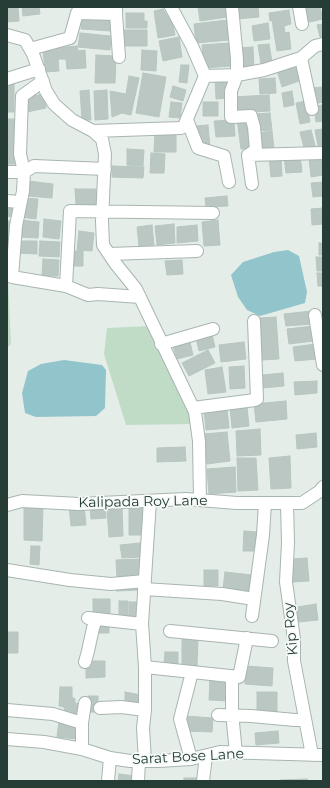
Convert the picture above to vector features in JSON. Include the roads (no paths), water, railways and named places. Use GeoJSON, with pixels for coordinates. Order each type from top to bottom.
{"type":"FeatureCollection","features":[{"type":"Feature","properties":{"kind":"street"},"geometry":{"type":"LineString","coordinates":[[93,131],[182,128],[184,126],[205,76],[192,46],[171,7]]}},
{"type":"Feature","properties":{"kind":"street"},"geometry":{"type":"LineString","coordinates":[[232,7],[237,59],[236,75],[231,91],[231,117],[251,116],[254,127],[256,150],[248,155]]}},
{"type":"Feature","properties":{"kind":"street"},"geometry":{"type":"LineString","coordinates":[[299,7],[302,24]]}},
{"type":"Feature","properties":{"kind":"street"},"geometry":{"type":"LineString","coordinates":[[30,49],[70,38],[77,12],[116,10],[119,57]]}},
{"type":"Feature","properties":{"kind":"street"},"geometry":{"type":"LineString","coordinates":[[7,35],[25,40],[39,69],[46,91],[54,104],[72,120],[93,131],[102,139],[105,154],[103,245],[114,263],[136,289],[161,344],[195,412],[199,441],[200,500]]}},
{"type":"Feature","properties":{"kind":"street"},"geometry":{"type":"LineString","coordinates":[[205,76],[236,75],[264,70],[301,58],[315,46],[323,44]]}},
{"type":"Feature","properties":{"kind":"street"},"geometry":{"type":"LineString","coordinates":[[301,58],[312,108]]}},
{"type":"Feature","properties":{"kind":"street"},"geometry":{"type":"LineString","coordinates":[[7,79],[39,69]]}},
{"type":"Feature","properties":{"kind":"street"},"geometry":{"type":"LineString","coordinates":[[43,81],[22,96],[20,154],[24,172],[23,191],[16,226],[12,277],[66,286],[88,295],[98,294],[140,297]]}},
{"type":"Feature","properties":{"kind":"street"},"geometry":{"type":"LineString","coordinates":[[187,120],[198,148],[224,156],[229,182]]}},
{"type":"Feature","properties":{"kind":"street"},"geometry":{"type":"LineString","coordinates":[[248,155],[323,152]]}},
{"type":"Feature","properties":{"kind":"street"},"geometry":{"type":"LineString","coordinates":[[248,155],[252,184]]}},
{"type":"Feature","properties":{"kind":"street"},"geometry":{"type":"LineString","coordinates":[[7,172],[24,172],[34,166],[105,169]]}},
{"type":"Feature","properties":{"kind":"street"},"geometry":{"type":"LineString","coordinates":[[7,201],[20,202]]}},
{"type":"Feature","properties":{"kind":"street"},"geometry":{"type":"LineString","coordinates":[[66,286],[70,211],[213,213]]}},
{"type":"Feature","properties":{"kind":"street"},"geometry":{"type":"LineString","coordinates":[[109,254],[198,251]]}},
{"type":"Feature","properties":{"kind":"street"},"geometry":{"type":"LineString","coordinates":[[315,315],[323,365]]}},
{"type":"Feature","properties":{"kind":"street"},"geometry":{"type":"LineString","coordinates":[[193,408],[257,399],[254,321]]}},
{"type":"Feature","properties":{"kind":"street"},"geometry":{"type":"LineString","coordinates":[[161,344],[213,329]]}},
{"type":"Feature","properties":{"kind":"street","name":"Kalipada Roy Lane"},"geometry":{"type":"LineString","coordinates":[[7,505],[22,501],[79,504],[186,499],[237,503],[287,503],[302,502],[320,492],[323,487]]}},
{"type":"Feature","properties":{"kind":"street"},"geometry":{"type":"LineString","coordinates":[[138,781],[142,761],[145,710],[145,668],[142,624],[150,501]]}},
{"type":"Feature","properties":{"kind":"street"},"geometry":{"type":"LineString","coordinates":[[252,616],[263,535],[265,503]]}},
{"type":"Feature","properties":{"kind":"street","name":"Kip Roy"},"geometry":{"type":"LineString","coordinates":[[287,503],[288,543],[286,582],[294,639],[294,661],[305,720],[318,755]]}},
{"type":"Feature","properties":{"kind":"street"},"geometry":{"type":"LineString","coordinates":[[7,570],[70,580],[111,584],[144,585],[254,599]]}},
{"type":"Feature","properties":{"kind":"street"},"geometry":{"type":"LineString","coordinates":[[85,662],[93,628],[92,619],[142,624]]}},
{"type":"Feature","properties":{"kind":"street"},"geometry":{"type":"LineString","coordinates":[[170,631],[272,640]]}},
{"type":"Feature","properties":{"kind":"street"},"geometry":{"type":"LineString","coordinates":[[145,668],[240,677],[247,638]]}},
{"type":"Feature","properties":{"kind":"street"},"geometry":{"type":"LineString","coordinates":[[191,759],[180,719],[192,672]]}},
{"type":"Feature","properties":{"kind":"street"},"geometry":{"type":"LineString","coordinates":[[232,676],[232,716],[236,753]]}},
{"type":"Feature","properties":{"kind":"street"},"geometry":{"type":"LineString","coordinates":[[82,748],[82,723],[85,703]]}},
{"type":"Feature","properties":{"kind":"street"},"geometry":{"type":"LineString","coordinates":[[100,708],[120,707],[145,710]]}},
{"type":"Feature","properties":{"kind":"street"},"geometry":{"type":"LineString","coordinates":[[7,710],[53,714],[82,723]]}},
{"type":"Feature","properties":{"kind":"street"},"geometry":{"type":"LineString","coordinates":[[218,715],[305,720]]}},
{"type":"Feature","properties":{"kind":"street","name":"Sarat Bose Lane"},"geometry":{"type":"LineString","coordinates":[[7,739],[44,742],[82,748],[110,758],[130,761],[191,759],[220,752],[318,755]]}},
{"type":"Feature","properties":{"kind":"street"},"geometry":{"type":"LineString","coordinates":[[203,781],[206,756]]}},
{"type":"Feature","properties":{"kind":"street"},"geometry":{"type":"LineString","coordinates":[[108,781],[110,758]]}},
{"type":"Feature","properties":{"kind":"water"},"geometry":{"type":"Polygon","coordinates":[[[288,250],[299,256],[307,292],[305,303],[260,316],[247,310],[238,297],[231,275],[243,262],[274,252],[288,250]]]}},
{"type":"Feature","properties":{"kind":"water"},"geometry":{"type":"Polygon","coordinates":[[[64,360],[102,365],[106,370],[105,408],[96,416],[36,417],[25,413],[22,393],[28,371],[41,364],[64,360]]]}}]}
